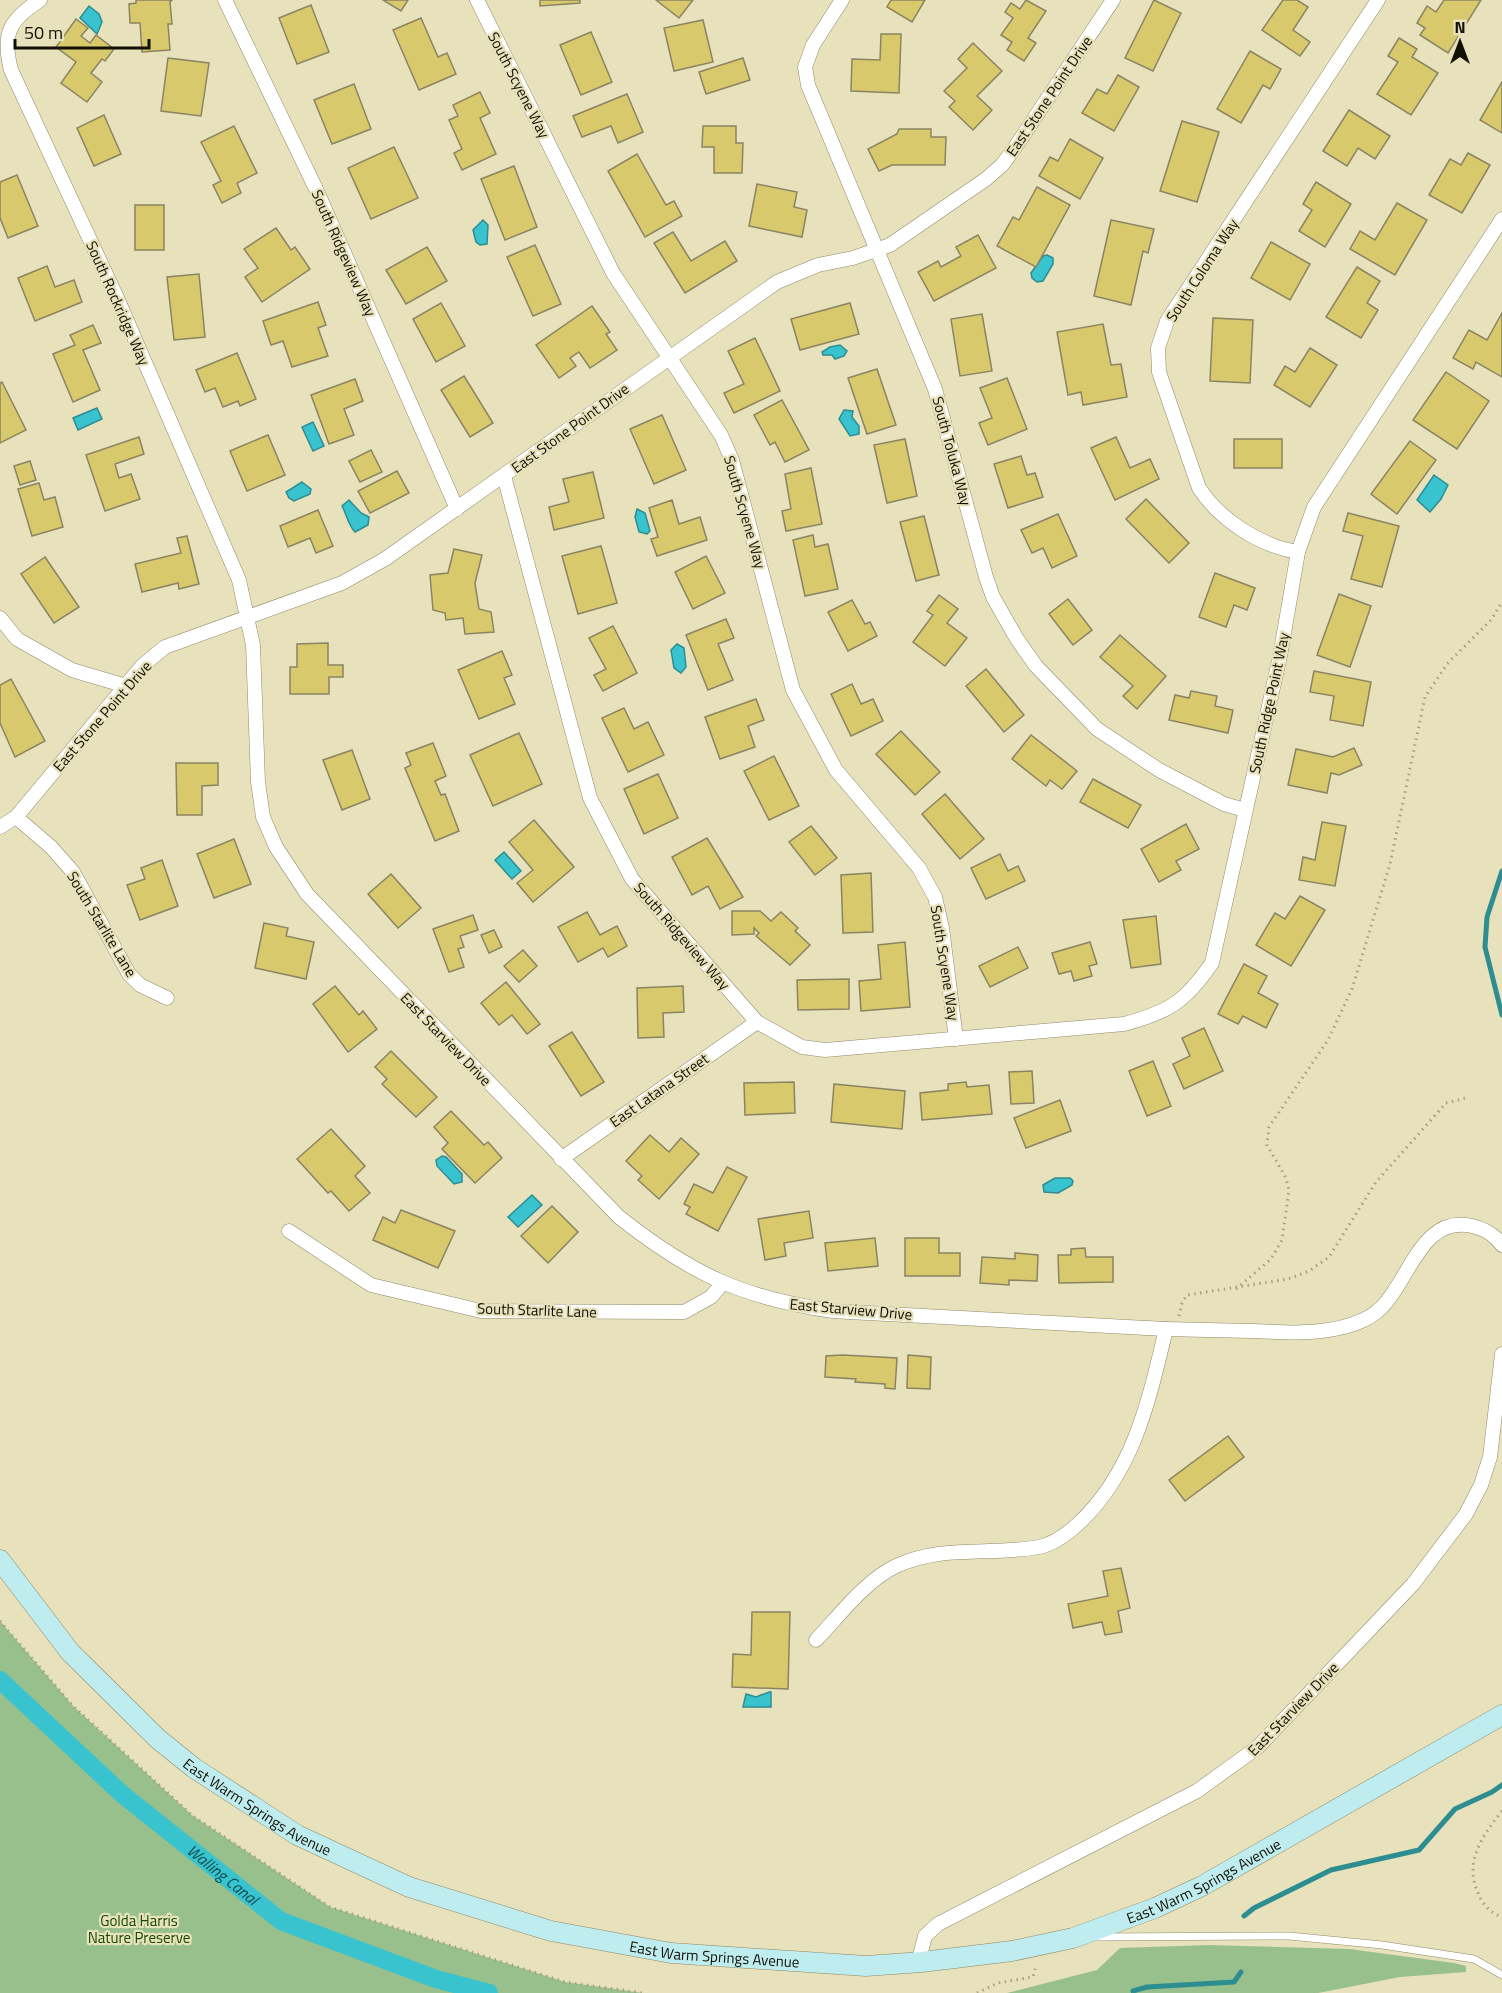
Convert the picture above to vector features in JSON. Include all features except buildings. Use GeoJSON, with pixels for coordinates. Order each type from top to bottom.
{"type":"FeatureCollection","features":[{"type":"Feature","properties":{"kind":"street","name":"South Rockridge Way"},"geometry":{"type":"LineString","coordinates":[[40,0],[22,12],[8,34],[6,50],[11,70],[118,300],[239,580],[247,618]]}},
{"type":"Feature","properties":{"kind":"street","name":"South Ridgeview Way"},"geometry":{"type":"LineString","coordinates":[[225,0],[316,189],[457,509]]}},
{"type":"Feature","properties":{"kind":"street","name":"South Scyene Way"},"geometry":{"type":"LineString","coordinates":[[477,0],[614,273],[721,435],[732,460],[793,690],[836,770],[919,868],[935,897],[942,928],[956,1039]]}},
{"type":"Feature","properties":{"kind":"street","name":"South Toluka Way"},"geometry":{"type":"LineString","coordinates":[[842,0],[813,45],[805,67],[808,85],[935,389],[993,597],[1017,639],[1036,666],[1097,729],[1159,770],[1224,804],[1245,810]]}},
{"type":"Feature","properties":{"kind":"street","name":"East Stone Point Drive"},"geometry":{"type":"LineString","coordinates":[[0,827],[16,817],[142,666],[165,647],[342,583],[385,559],[669,356],[777,282],[818,265],[876,250],[899,238],[986,179],[1002,165],[1113,0]]}},
{"type":"Feature","properties":{"kind":"street","name":"South Coloma Way"},"geometry":{"type":"LineString","coordinates":[[1298,552],[1281,549],[1258,538],[1210,505],[1199,488],[1159,372],[1158,348],[1167,321],[1378,0]]}},
{"type":"Feature","properties":{"kind":"street","name":"South Ridge Point Way"},"geometry":{"type":"LineString","coordinates":[[956,1039],[1124,1024],[1158,1015],[1197,985],[1212,963],[1280,656],[1298,552],[1314,507],[1502,219]]}},
{"type":"Feature","properties":{"kind":"street","name":"South Ridgeview Way"},"geometry":{"type":"LineString","coordinates":[[504,476],[590,798],[632,879],[758,1022],[802,1047],[825,1050],[956,1039]]}},
{"type":"Feature","properties":{"kind":"street"},"geometry":{"type":"LineString","coordinates":[[0,618],[17,639],[72,670],[126,686]]}},
{"type":"Feature","properties":{"kind":"street","name":"East Starview Drive"},"geometry":{"type":"LineString","coordinates":[[247,618],[253,645],[258,782],[262,817],[276,848],[307,894],[619,1217],[663,1252],[722,1284],[786,1304],[832,1311],[1171,1329],[1288,1332],[1326,1330],[1358,1323],[1380,1310],[1392,1296],[1426,1241],[1436,1232],[1456,1225],[1468,1225],[1483,1229],[1495,1236],[1502,1245]]}},
{"type":"Feature","properties":{"kind":"street","name":"South Starlite Lane"},"geometry":{"type":"LineString","coordinates":[[16,817],[51,847],[73,872],[129,974],[140,985],[167,998]]}},
{"type":"Feature","properties":{"kind":"street","name":"East Latana Street"},"geometry":{"type":"LineString","coordinates":[[561,1159],[758,1022]]}},
{"type":"Feature","properties":{"kind":"street","name":"South Starlite Lane"},"geometry":{"type":"LineString","coordinates":[[289,1231],[371,1286],[481,1311],[684,1312],[711,1297],[722,1284]]}},
{"type":"Feature","properties":{"kind":"street"},"geometry":{"type":"LineString","coordinates":[[816,1640],[864,1590],[895,1567],[928,1556],[965,1550],[1041,1546],[1065,1536],[1090,1512],[1112,1485],[1132,1450],[1171,1329]]}},
{"type":"Feature","properties":{"kind":"street","name":"East Starview Drive"},"geometry":{"type":"LineString","coordinates":[[918,1963],[925,1936],[938,1924],[1197,1791],[1258,1747],[1413,1584],[1466,1514],[1481,1485],[1490,1457],[1502,1354]]}},
{"type":"Feature","properties":{"kind":"street","name":"East Warm Springs Avenue"},"geometry":{"type":"LineString","coordinates":[[0,1560],[70,1652],[158,1739],[194,1768],[297,1835],[409,1887],[551,1931],[671,1953],[866,1966],[918,1963],[1012,1951],[1073,1938],[1155,1908],[1202,1886],[1502,1715]]}},
{"type":"Feature","properties":{"kind":"lane"},"geometry":{"type":"LineString","coordinates":[[1073,1938],[1289,1936],[1474,1959],[1502,1975]]}},
{"type":"Feature","properties":{"kind":"path"},"geometry":{"type":"LineString","coordinates":[[1236,1289],[1271,1259],[1282,1240],[1289,1190],[1267,1145],[1269,1126],[1328,1040],[1352,989],[1390,864],[1425,697],[1447,664],[1491,620],[1502,602]]}},
{"type":"Feature","properties":{"kind":"path"},"geometry":{"type":"LineString","coordinates":[[1171,1329],[1187,1295],[1288,1279],[1309,1271],[1329,1257],[1376,1182],[1446,1103],[1466,1098]]}},
{"type":"Feature","properties":{"kind":"path"},"geometry":{"type":"LineString","coordinates":[[1502,1811],[1484,1834],[1476,1851],[1472,1868],[1474,1885],[1482,1904],[1502,1917]]}},
{"type":"Feature","properties":{"kind":"path"},"geometry":{"type":"LineString","coordinates":[[977,1993],[998,1983],[1033,1977],[1036,1963]]}},
{"type":"Feature","properties":{"kind":"green space","name":"Golda Harris Nature Preserve"},"geometry":{"type":"Polygon","coordinates":[[[0,1621],[73,1706],[193,1816],[330,1907],[565,1982],[643,1993],[0,1993],[0,1621]]]}},
{"type":"Feature","properties":{"kind":"green space"},"geometry":{"type":"Polygon","coordinates":[[[1209,1945],[1349,1949],[1454,1963],[1466,1966],[1466,1972],[1400,1977],[1318,1993],[1007,1993],[1097,1970],[1120,1948],[1209,1945]]]}},
{"type":"Feature","properties":{"kind":"water"},"geometry":{"type":"Polygon","coordinates":[[[89,6],[99,14],[102,22],[97,34],[80,18],[89,6]]]}},
{"type":"Feature","properties":{"kind":"water"},"geometry":{"type":"Polygon","coordinates":[[[483,220],[488,225],[487,244],[480,245],[476,242],[473,230],[483,220]]]}},
{"type":"Feature","properties":{"kind":"water"},"geometry":{"type":"Polygon","coordinates":[[[1043,256],[1053,258],[1053,264],[1043,281],[1037,282],[1032,278],[1031,273],[1043,256]]]}},
{"type":"Feature","properties":{"kind":"water"},"geometry":{"type":"Polygon","coordinates":[[[840,345],[847,351],[844,356],[835,359],[832,355],[823,355],[822,352],[830,347],[840,345]]]}},
{"type":"Feature","properties":{"kind":"water"},"geometry":{"type":"Polygon","coordinates":[[[97,408],[102,419],[78,430],[73,418],[97,408]]]}},
{"type":"Feature","properties":{"kind":"water"},"geometry":{"type":"Polygon","coordinates":[[[844,410],[853,411],[852,417],[859,426],[859,434],[850,436],[839,419],[844,410]]]}},
{"type":"Feature","properties":{"kind":"water"},"geometry":{"type":"Polygon","coordinates":[[[313,422],[324,446],[313,451],[302,427],[313,422]]]}},
{"type":"Feature","properties":{"kind":"water"},"geometry":{"type":"Polygon","coordinates":[[[1434,475],[1448,485],[1441,499],[1430,512],[1417,500],[1434,475]]]}},
{"type":"Feature","properties":{"kind":"water"},"geometry":{"type":"Polygon","coordinates":[[[302,482],[311,489],[310,494],[294,501],[289,498],[286,492],[302,482]]]}},
{"type":"Feature","properties":{"kind":"water"},"geometry":{"type":"Polygon","coordinates":[[[349,500],[361,513],[369,517],[368,525],[355,532],[342,506],[349,500]]]}},
{"type":"Feature","properties":{"kind":"water"},"geometry":{"type":"Polygon","coordinates":[[[637,509],[645,513],[650,531],[647,534],[639,532],[635,517],[637,509]]]}},
{"type":"Feature","properties":{"kind":"water"},"geometry":{"type":"Polygon","coordinates":[[[677,644],[684,648],[686,667],[681,673],[674,668],[671,650],[677,644]]]}},
{"type":"Feature","properties":{"kind":"water"},"geometry":{"type":"Polygon","coordinates":[[[504,852],[521,871],[512,879],[495,860],[504,852]]]}},
{"type":"Feature","properties":{"kind":"water"},"geometry":{"type":"Polygon","coordinates":[[[442,1156],[446,1157],[462,1174],[462,1182],[454,1184],[437,1166],[436,1160],[442,1156]]]}},
{"type":"Feature","properties":{"kind":"water"},"geometry":{"type":"Polygon","coordinates":[[[1055,1178],[1070,1178],[1073,1181],[1072,1185],[1058,1193],[1044,1192],[1043,1185],[1055,1178]]]}},
{"type":"Feature","properties":{"kind":"water"},"geometry":{"type":"Polygon","coordinates":[[[532,1195],[542,1205],[518,1227],[508,1217],[532,1195]]]}},
{"type":"Feature","properties":{"kind":"water"},"geometry":{"type":"Polygon","coordinates":[[[771,1692],[771,1707],[743,1707],[746,1694],[756,1697],[771,1692]]]}},
{"type":"Feature","properties":{"kind":"waterway"},"geometry":{"type":"LineString","coordinates":[[1502,871],[1487,917],[1485,947],[1502,1015]]}},
{"type":"Feature","properties":{"kind":"waterway","name":"Walling Canal"},"geometry":{"type":"LineString","coordinates":[[0,1680],[122,1794],[281,1921],[436,1979],[489,1993]]}},
{"type":"Feature","properties":{"kind":"waterway"},"geometry":{"type":"LineString","coordinates":[[1244,1916],[1254,1908],[1331,1870],[1419,1850],[1455,1809],[1502,1785]]}},
{"type":"Feature","properties":{"kind":"waterway"},"geometry":{"type":"LineString","coordinates":[[1133,1991],[1147,1987],[1234,1982],[1241,1972]]}}]}
